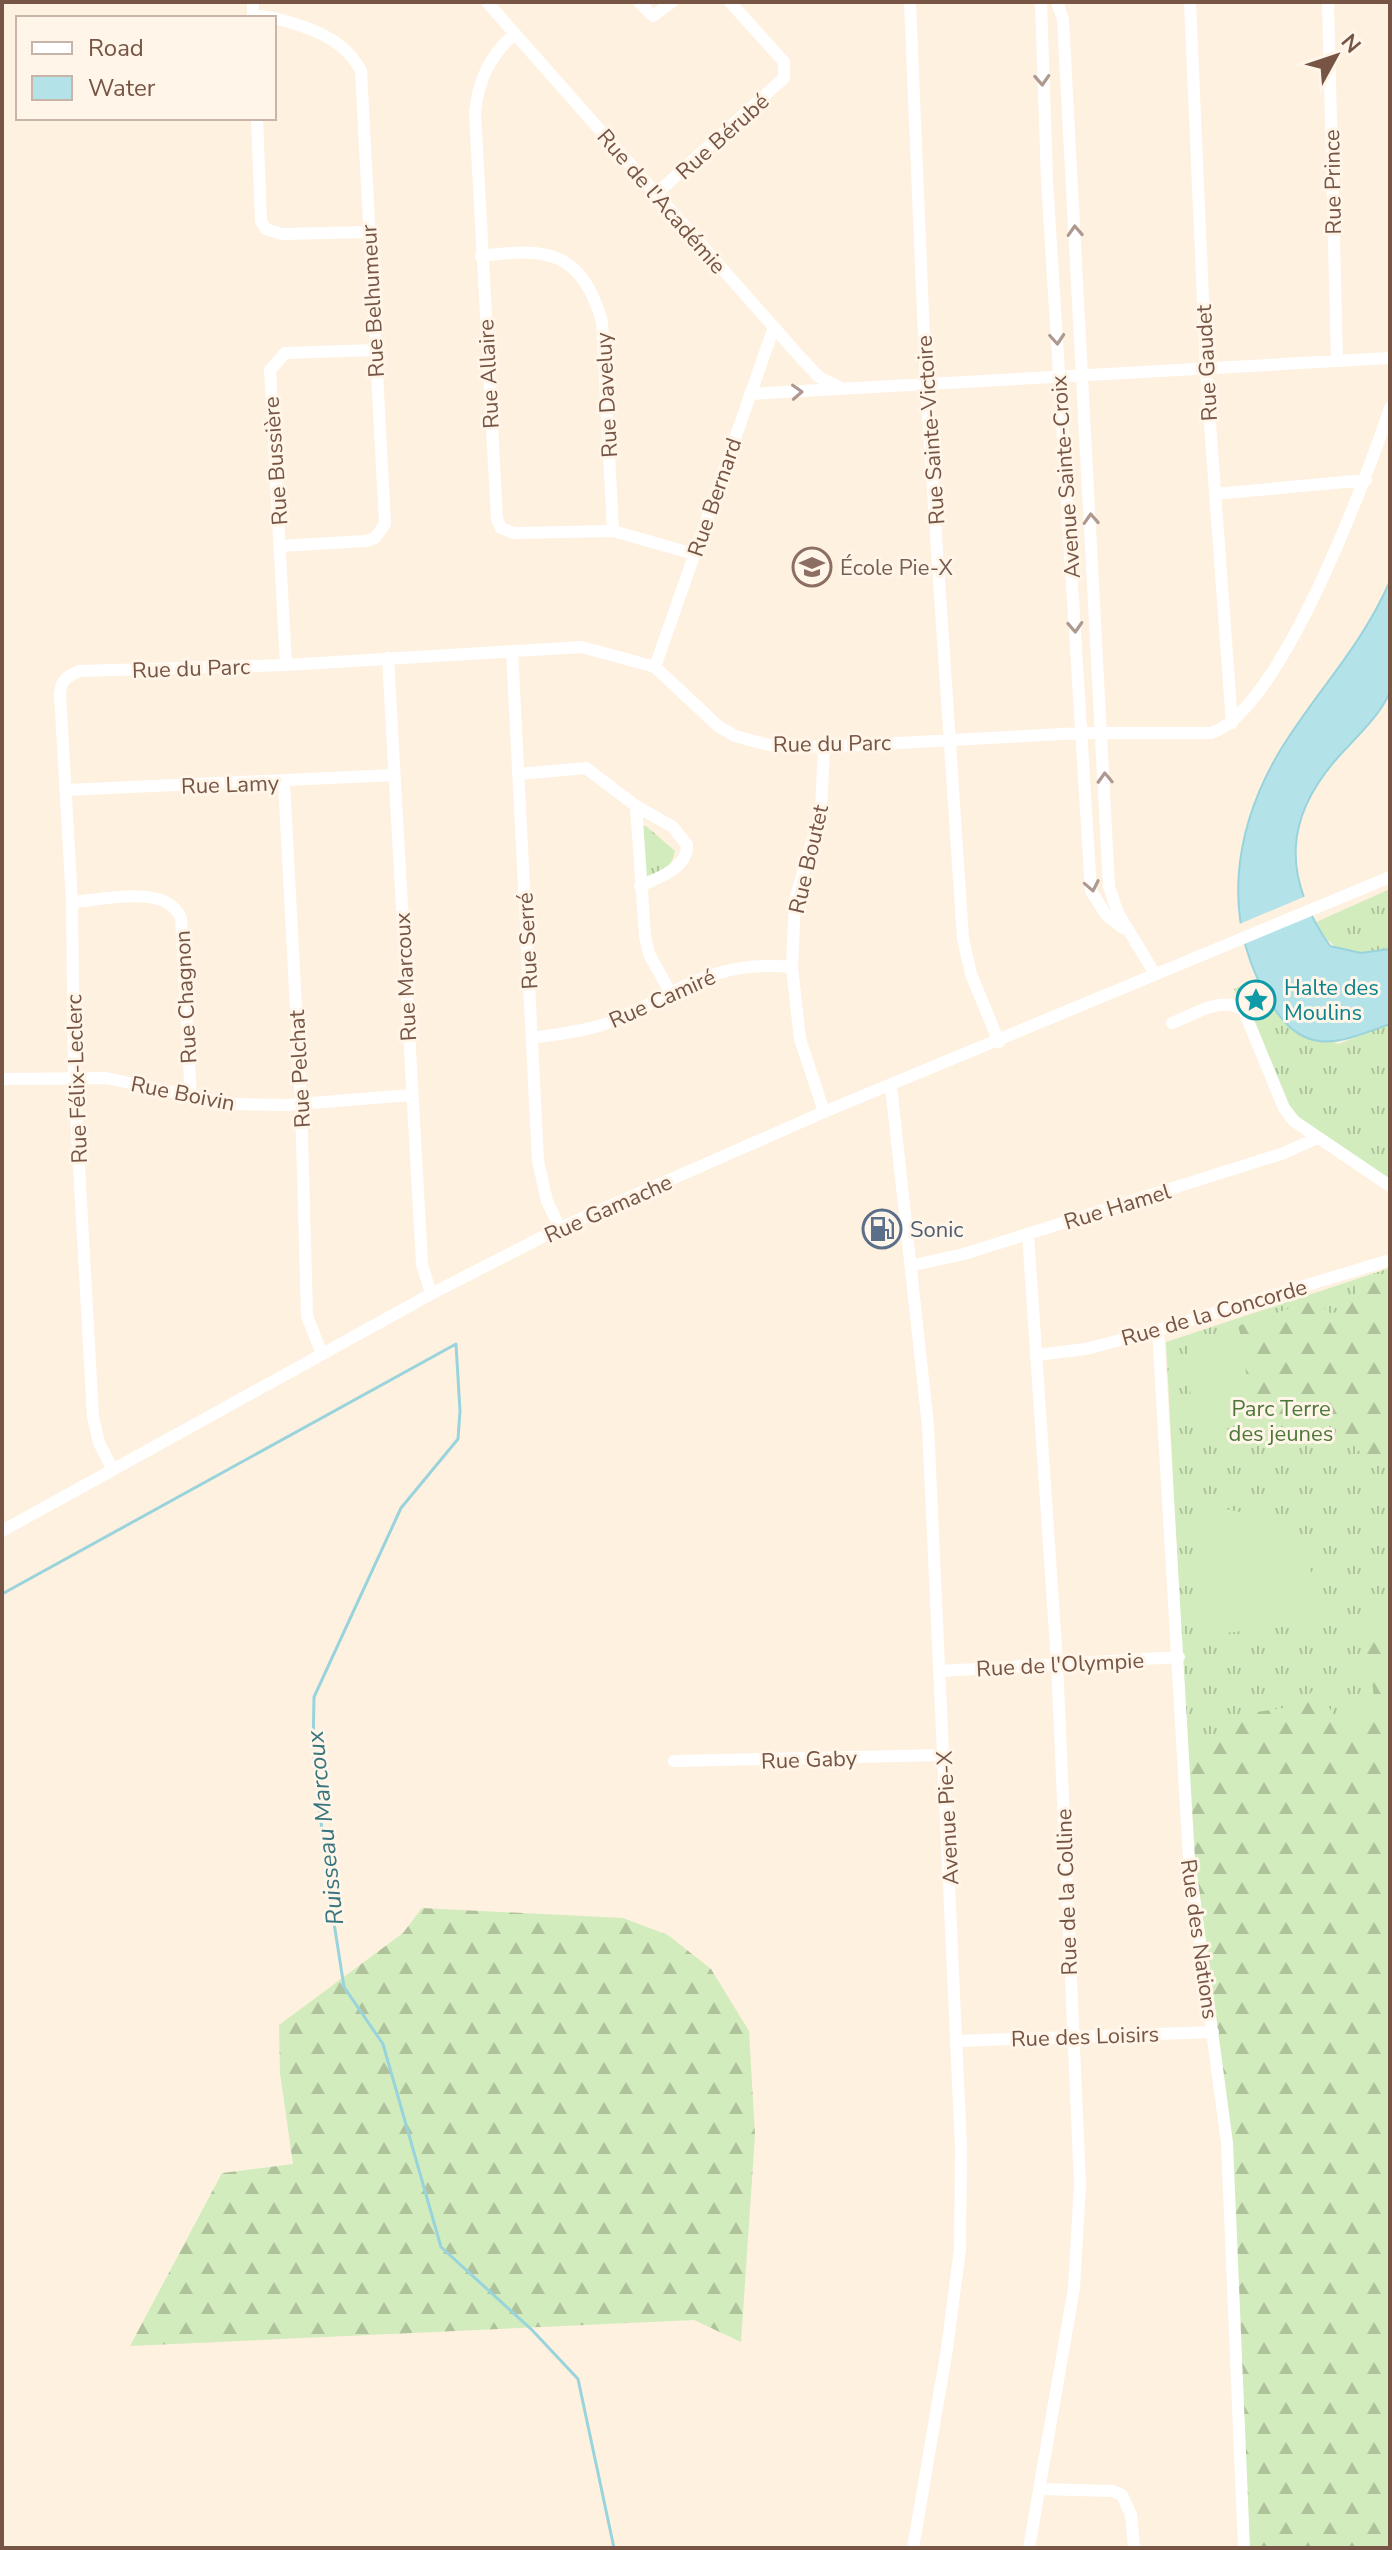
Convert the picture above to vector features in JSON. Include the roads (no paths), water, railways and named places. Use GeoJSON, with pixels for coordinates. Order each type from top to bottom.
{"type":"FeatureCollection","features":[{"type":"Feature","properties":{"kind":"street","name":"Rue de l'Académie"},"geometry":{"type":"LineString","coordinates":[[487,2],[819,377],[844,389]]}},
{"type":"Feature","properties":{"kind":"street"},"geometry":{"type":"LineString","coordinates":[[639,2],[653,16],[672,2]]}},
{"type":"Feature","properties":{"kind":"street","name":"Rue Bérubé"},"geometry":{"type":"LineString","coordinates":[[656,194],[784,78],[784,62],[730,2]]}},
{"type":"Feature","properties":{"kind":"street","name":"Rue Sainte-Victoire"},"geometry":{"type":"LineString","coordinates":[[910,2],[926,385],[965,954],[999,1042]]}},
{"type":"Feature","properties":{"kind":"street","name":"Avenue Sainte-Croix"},"geometry":{"type":"LineString","coordinates":[[1041,2],[1047,180],[1091,891],[1107,916],[1132,934]]}},
{"type":"Feature","properties":{"kind":"street","name":"Avenue Sainte-Croix"},"geometry":{"type":"LineString","coordinates":[[1057,2],[1063,19],[1109,887],[1118,913],[1155,974]]}},
{"type":"Feature","properties":{"kind":"street","name":"Rue Gaudet"},"geometry":{"type":"LineString","coordinates":[[1190,2],[1206,369],[1232,723]]}},
{"type":"Feature","properties":{"kind":"street","name":"Rue Prince"},"geometry":{"type":"LineString","coordinates":[[1328,2],[1337,361]]}},
{"type":"Feature","properties":{"kind":"street","name":"Rue Belhumeur"},"geometry":{"type":"LineString","coordinates":[[276,19],[301,25],[343,46],[361,71],[385,524],[381,532],[366,541],[280,546]]}},
{"type":"Feature","properties":{"kind":"street","name":"Rue Allaire"},"geometry":{"type":"LineString","coordinates":[[514,34],[491,58],[476,97],[481,256],[497,519],[501,528],[514,533],[613,531],[694,554]]}},
{"type":"Feature","properties":{"kind":"street"},"geometry":{"type":"LineString","coordinates":[[257,120],[261,221],[266,229],[282,234],[368,232]]}},
{"type":"Feature","properties":{"kind":"street"},"geometry":{"type":"LineString","coordinates":[[1047,180],[1072,178]]}},
{"type":"Feature","properties":{"kind":"street","name":"Rue Daveluy"},"geometry":{"type":"LineString","coordinates":[[481,256],[519,251],[549,254],[577,271],[593,293],[602,322],[613,531]]}},
{"type":"Feature","properties":{"kind":"street","name":"Rue Bernard"},"geometry":{"type":"LineString","coordinates":[[655,667],[774,327]]}},
{"type":"Feature","properties":{"kind":"street","name":"Rue Bussière"},"geometry":{"type":"LineString","coordinates":[[286,665],[270,370],[285,353],[375,350]]}},
{"type":"Feature","properties":{"kind":"street"},"geometry":{"type":"LineString","coordinates":[[750,394],[1390,358]]}},
{"type":"Feature","properties":{"kind":"street"},"geometry":{"type":"LineString","coordinates":[[1232,723],[1259,690],[1317,591],[1366,480],[1390,408]]}},
{"type":"Feature","properties":{"kind":"street"},"geometry":{"type":"LineString","coordinates":[[1215,494],[1366,480]]}},
{"type":"Feature","properties":{"kind":"street","name":"Rue du Parc"},"geometry":{"type":"LineString","coordinates":[[61,683],[79,671],[286,665],[597,649],[655,667],[718,726],[735,736],[769,745],[824,747],[1081,733],[1211,733],[1232,723]]}},
{"type":"Feature","properties":{"kind":"street","name":"Rue Serré"},"geometry":{"type":"LineString","coordinates":[[512,651],[540,1178],[560,1228]]}},
{"type":"Feature","properties":{"kind":"street","name":"Rue Marcoux"},"geometry":{"type":"LineString","coordinates":[[388,658],[422,1264],[431,1294]]}},
{"type":"Feature","properties":{"kind":"street","name":"Rue Félix-Leclerc"},"geometry":{"type":"LineString","coordinates":[[61,683],[72,902],[74,1077],[93,1417],[99,1443],[113,1470]]}},
{"type":"Feature","properties":{"kind":"street","name":"Rue Boutet"},"geometry":{"type":"LineString","coordinates":[[824,747],[821,810],[795,900],[792,967],[800,1039],[824,1112]]}},
{"type":"Feature","properties":{"kind":"street"},"geometry":{"type":"LineString","coordinates":[[518,774],[586,768],[636,806],[673,827],[687,845],[683,860],[640,886]]}},
{"type":"Feature","properties":{"kind":"street","name":"Rue Lamy"},"geometry":{"type":"LineString","coordinates":[[66,790],[394,775]]}},
{"type":"Feature","properties":{"kind":"street","name":"Rue Pelchat"},"geometry":{"type":"LineString","coordinates":[[284,782],[301,1103],[307,1316],[322,1354]]}},
{"type":"Feature","properties":{"kind":"street"},"geometry":{"type":"LineString","coordinates":[[636,806],[640,886],[649,954],[670,992]]}},
{"type":"Feature","properties":{"kind":"street","name":"Rue Gamache"},"geometry":{"type":"LineString","coordinates":[[2,1531],[431,1294],[560,1228],[824,1112],[999,1042],[1390,877]]}},
{"type":"Feature","properties":{"kind":"street","name":"Rue Chagnon"},"geometry":{"type":"LineString","coordinates":[[72,902],[157,897],[177,907],[181,918],[191,1098]]}},
{"type":"Feature","properties":{"kind":"street","name":"Rue Camiré"},"geometry":{"type":"LineString","coordinates":[[532,1038],[588,1030],[670,992],[741,966],[792,967]]}},
{"type":"Feature","properties":{"kind":"street"},"geometry":{"type":"LineString","coordinates":[[1172,1023],[1222,1004],[1236,1005],[1244,1011],[1284,1108],[1317,1138],[1390,1186]]}},
{"type":"Feature","properties":{"kind":"street","name":"Rue Boivin"},"geometry":{"type":"LineString","coordinates":[[2,1079],[106,1078],[230,1104],[301,1103],[411,1095]]}},
{"type":"Feature","properties":{"kind":"street","name":"Avenue Pie-X"},"geometry":{"type":"LineString","coordinates":[[891,1086],[914,1265],[928,1426],[957,2041],[960,2249],[945,2364],[913,2548]]}},
{"type":"Feature","properties":{"kind":"street","name":"Rue Hamel"},"geometry":{"type":"LineString","coordinates":[[914,1265],[1028,1234],[1284,1153],[1317,1138]]}},
{"type":"Feature","properties":{"kind":"street","name":"Rue de la Colline"},"geometry":{"type":"LineString","coordinates":[[1028,1234],[1057,1663],[1071,2037],[1080,2184],[1078,2255],[1029,2548]]}},
{"type":"Feature","properties":{"kind":"street","name":"Rue de la Concorde"},"geometry":{"type":"LineString","coordinates":[[1036,1355],[1086,1349],[1158,1330],[1390,1260]]}},
{"type":"Feature","properties":{"kind":"street","name":"Rue des Nations"},"geometry":{"type":"LineString","coordinates":[[1158,1330],[1189,1859],[1213,2032],[1232,2214],[1244,2548]]}},
{"type":"Feature","properties":{"kind":"street","name":"Rue de l'Olympie"},"geometry":{"type":"LineString","coordinates":[[941,1671],[1179,1657]]}},
{"type":"Feature","properties":{"kind":"street","name":"Rue Gaby"},"geometry":{"type":"LineString","coordinates":[[674,1761],[944,1755]]}},
{"type":"Feature","properties":{"kind":"street","name":"Rue des Loisirs"},"geometry":{"type":"LineString","coordinates":[[957,2041],[1213,2032]]}},
{"type":"Feature","properties":{"kind":"street"},"geometry":{"type":"LineString","coordinates":[[1040,2489],[1113,2491],[1122,2495],[1131,2515],[1134,2548]]}},
{"type":"Feature","properties":{"kind":"water"},"geometry":{"type":"Polygon","coordinates":[[[1390,581],[1390,691],[1376,716],[1341,754],[1308,801],[1299,824],[1296,848],[1297,872],[1303,896],[1330,946],[1361,953],[1390,949],[1390,1024],[1354,1037],[1324,1042],[1296,1032],[1283,1020],[1254,971],[1244,939],[1239,907],[1243,843],[1252,811],[1281,749],[1366,628],[1390,581]]]}},
{"type":"Feature","properties":{"kind":"waterway","name":"Ruisseau Marcoux"},"geometry":{"type":"LineString","coordinates":[[2,1594],[456,1344],[460,1411],[458,1439],[401,1508],[314,1697],[313,1752],[329,1891],[344,1987],[383,2044],[441,2247],[532,2330],[578,2379],[614,2548]]}},
{"type":"Feature","properties":{"kind":"place","name":"École Pie-X"},"geometry":{"type":"Point","coordinates":[812,567]}},
{"type":"Feature","properties":{"kind":"place","name":"Halte des Moulins"},"geometry":{"type":"Point","coordinates":[1256,1000]}},
{"type":"Feature","properties":{"kind":"place","name":"Sonic"},"geometry":{"type":"Point","coordinates":[882,1229]}},
{"type":"Feature","properties":{"kind":"park label","name":"Parc Terre des jeunes"},"geometry":{"type":"Point","coordinates":[1281,1420]}}]}
